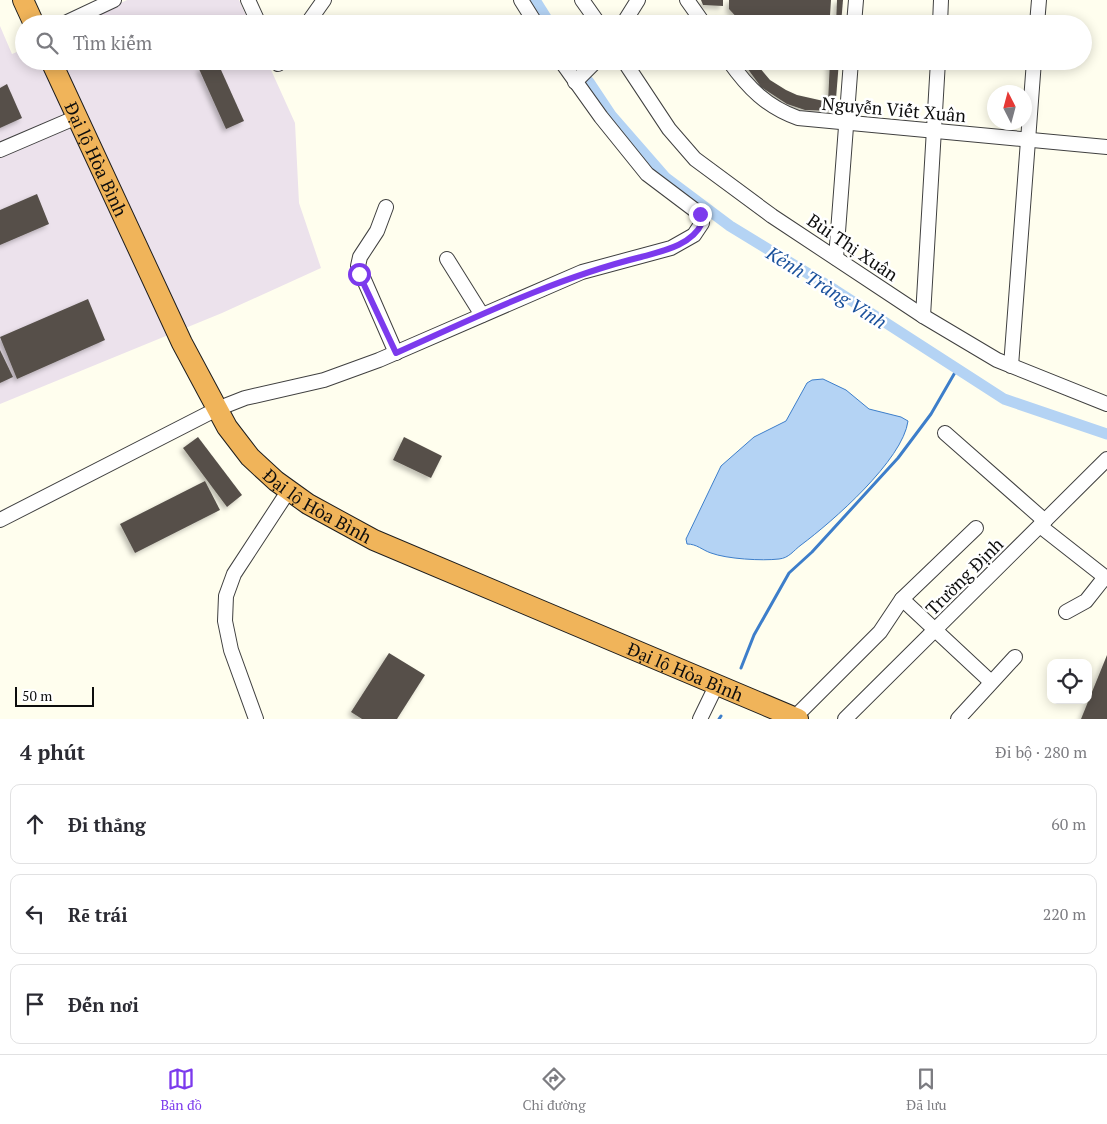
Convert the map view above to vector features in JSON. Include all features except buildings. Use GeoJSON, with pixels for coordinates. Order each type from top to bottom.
{"type":"FeatureCollection","features":[{"type":"Feature","properties":{"kind":"highway"},"geometry":{"type":"LineString","coordinates":[[23,0],[30,15]]}},
{"type":"Feature","properties":{"kind":"highway","name":"Đại lộ Hòa Bình"},"geometry":{"type":"LineString","coordinates":[[55,70],[182,344],[217,409],[250,456],[289,490],[330,518],[374,540],[796,718]]}},
{"type":"Feature","properties":{"kind":"street"},"geometry":{"type":"LineString","coordinates":[[82,15],[114,0]]}},
{"type":"Feature","properties":{"kind":"street"},"geometry":{"type":"LineString","coordinates":[[248,0],[255,15]]}},
{"type":"Feature","properties":{"kind":"street"},"geometry":{"type":"LineString","coordinates":[[313,15],[324,0]]}},
{"type":"Feature","properties":{"kind":"street"},"geometry":{"type":"LineString","coordinates":[[521,0],[530,15]]}},
{"type":"Feature","properties":{"kind":"street"},"geometry":{"type":"LineString","coordinates":[[582,0],[593,15]]}},
{"type":"Feature","properties":{"kind":"street"},"geometry":{"type":"LineString","coordinates":[[628,15],[638,0]]}},
{"type":"Feature","properties":{"kind":"street"},"geometry":{"type":"LineString","coordinates":[[687,0],[698,15]]}},
{"type":"Feature","properties":{"kind":"street"},"geometry":{"type":"LineString","coordinates":[[855,15],[856,0]]}},
{"type":"Feature","properties":{"kind":"street"},"geometry":{"type":"LineString","coordinates":[[940,15],[941,0]]}},
{"type":"Feature","properties":{"kind":"street"},"geometry":{"type":"LineString","coordinates":[[1038,15],[1039,0]]}},
{"type":"Feature","properties":{"kind":"street"},"geometry":{"type":"LineString","coordinates":[[0,520],[217,409],[245,398],[324,380],[396,353],[582,272],[671,248],[694,235],[702,223],[702,218],[696,211],[646,174],[567,70]]}},
{"type":"Feature","properties":{"kind":"street"},"geometry":{"type":"LineString","coordinates":[[575,82],[587,70]]}},
{"type":"Feature","properties":{"kind":"street","name":"Bùi Thị Xuân"},"geometry":{"type":"LineString","coordinates":[[630,70],[669,129],[695,159],[772,216],[923,316],[997,360],[1107,404]]}},
{"type":"Feature","properties":{"kind":"street","name":"Nguyễn Viết Xuân"},"geometry":{"type":"LineString","coordinates":[[737,70],[758,97],[775,109],[811,121],[1107,147]]}},
{"type":"Feature","properties":{"kind":"street"},"geometry":{"type":"LineString","coordinates":[[836,258],[850,70]]}},
{"type":"Feature","properties":{"kind":"street"},"geometry":{"type":"LineString","coordinates":[[923,316],[937,70]]}},
{"type":"Feature","properties":{"kind":"street"},"geometry":{"type":"LineString","coordinates":[[1011,366],[1033,70]]}},
{"type":"Feature","properties":{"kind":"street"},"geometry":{"type":"LineString","coordinates":[[0,150],[77,117]]}},
{"type":"Feature","properties":{"kind":"street"},"geometry":{"type":"LineString","coordinates":[[386,207],[377,231],[360,257],[358,266],[396,353]]}},
{"type":"Feature","properties":{"kind":"street"},"geometry":{"type":"LineString","coordinates":[[447,259],[482,316]]}},
{"type":"Feature","properties":{"kind":"street"},"geometry":{"type":"LineString","coordinates":[[944,433],[1042,523],[1105,577],[1086,601],[1066,612]]}},
{"type":"Feature","properties":{"kind":"street","name":"Trường Định"},"geometry":{"type":"LineString","coordinates":[[846,719],[936,632],[1107,459]]}},
{"type":"Feature","properties":{"kind":"street"},"geometry":{"type":"LineString","coordinates":[[256,719],[231,650],[225,621],[226,596],[234,574],[289,490]]}},
{"type":"Feature","properties":{"kind":"street"},"geometry":{"type":"LineString","coordinates":[[796,718],[880,632],[902,599],[976,528]]}},
{"type":"Feature","properties":{"kind":"street"},"geometry":{"type":"LineString","coordinates":[[902,599],[991,682]]}},
{"type":"Feature","properties":{"kind":"street"},"geometry":{"type":"LineString","coordinates":[[958,719],[1015,657]]}},
{"type":"Feature","properties":{"kind":"street"},"geometry":{"type":"LineString","coordinates":[[700,719],[717,684]]}},
{"type":"Feature","properties":{"kind":"shaded area"},"geometry":{"type":"Polygon","coordinates":[[[127,0],[239,0],[246,15],[96,15],[127,0]]]}},
{"type":"Feature","properties":{"kind":"shaded area"},"geometry":{"type":"Polygon","coordinates":[[[0,26],[12,54],[15,53],[15,70],[271,70],[295,123],[299,203],[321,268],[222,313],[0,404],[0,26]]]}},
{"type":"Feature","properties":{"kind":"water"},"geometry":{"type":"Polygon","coordinates":[[[823,379],[846,390],[869,409],[901,417],[908,421],[903,437],[894,454],[880,471],[847,506],[786,557],[763,560],[735,558],[718,555],[687,544],[686,539],[721,466],[754,437],[786,421],[807,383],[812,380],[823,379]]]}},
{"type":"Feature","properties":{"kind":"waterway","name":"Kênh Tràng Vinh"},"geometry":{"type":"LineString","coordinates":[[535,0],[544,15]]}},
{"type":"Feature","properties":{"kind":"waterway","name":"Kênh Tràng Vinh"},"geometry":{"type":"LineString","coordinates":[[589,82],[611,115],[666,178],[730,226],[835,290],[1004,399],[1107,434]]}},
{"type":"Feature","properties":{"kind":"waterway"},"geometry":{"type":"LineString","coordinates":[[741,668],[754,635],[789,573],[812,552],[898,458],[931,414],[957,369]]}},
{"type":"Feature","properties":{"kind":"route"},"geometry":{"type":"LineString","coordinates":[[359,274],[396,353],[582,272],[656,253],[682,243],[694,235],[700,228],[702,223],[700,214]]}}]}
